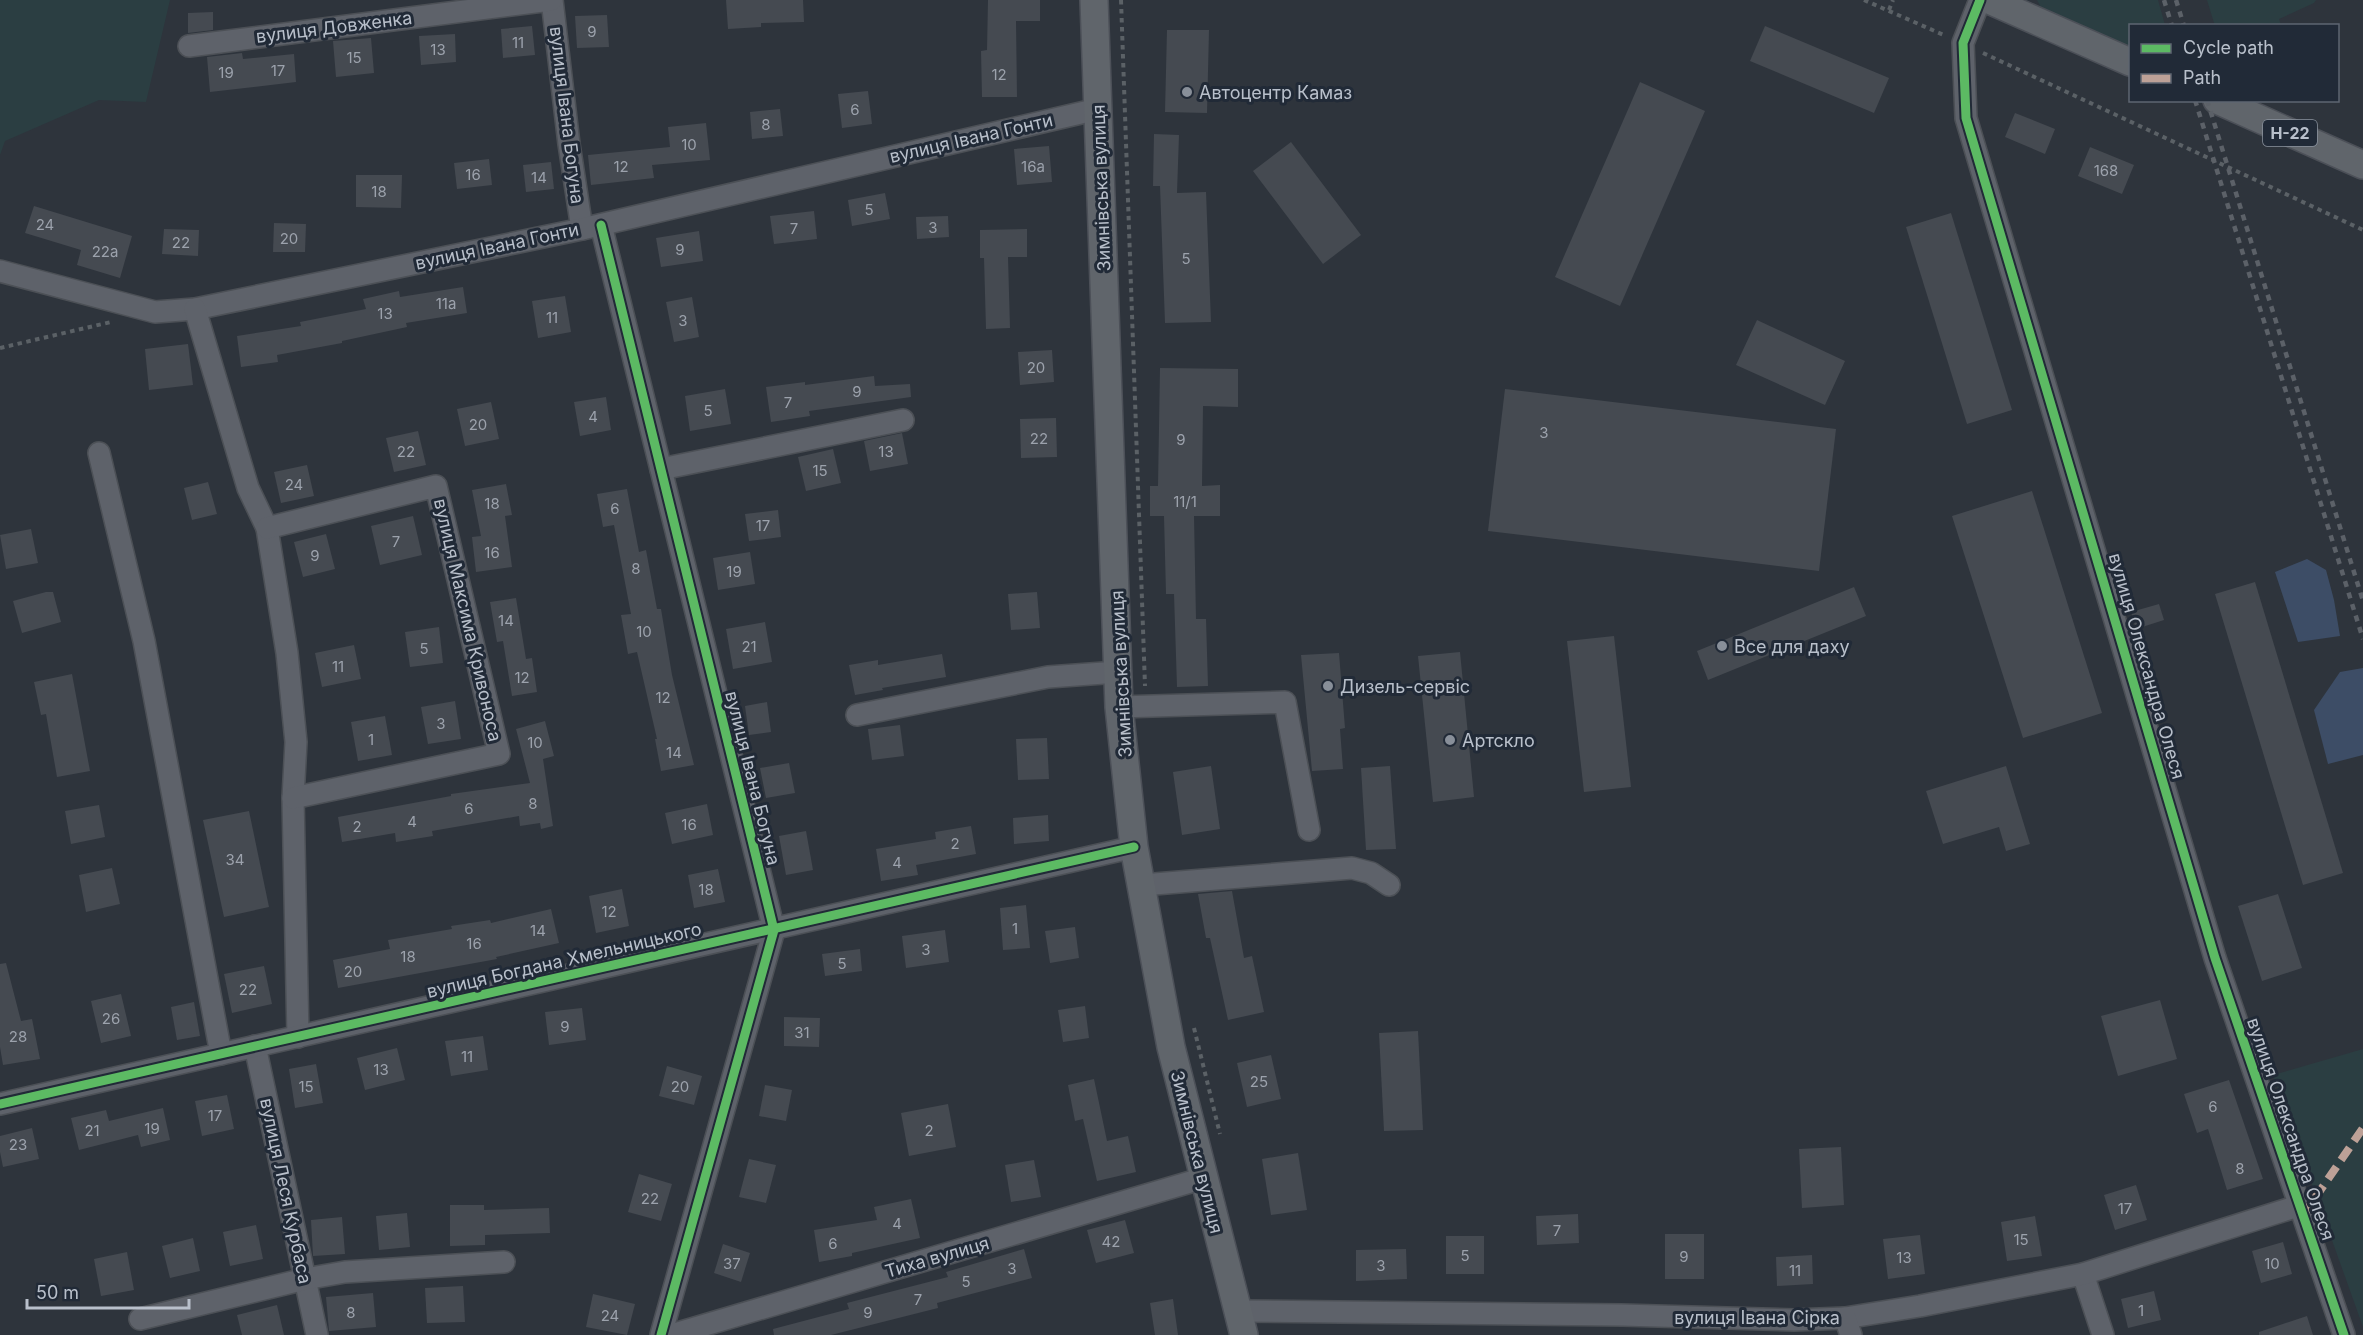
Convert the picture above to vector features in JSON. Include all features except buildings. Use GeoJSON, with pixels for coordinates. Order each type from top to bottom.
{"type":"FeatureCollection","features":[{"type":"Feature","properties":{"kind":"main road","name":"Зимнівська вулиця"},"geometry":{"type":"LineString","coordinates":[[1094,0],[1118,672],[1132,706],[1134,847],[1171,1047],[1240,1323]]}},
{"type":"Feature","properties":{"kind":"main road"},"geometry":{"type":"LineString","coordinates":[[1989,0],[2129,62]]}},
{"type":"Feature","properties":{"kind":"main road","name":"Н-22"},"geometry":{"type":"LineString","coordinates":[[2221,102],[2363,165]]}},
{"type":"Feature","properties":{"kind":"street","name":"вулиця Довженка"},"geometry":{"type":"LineString","coordinates":[[189,46],[552,0]]}},
{"type":"Feature","properties":{"kind":"street","name":"вулиця Івана Богуна"},"geometry":{"type":"LineString","coordinates":[[552,0],[569,144],[661,469],[774,930],[661,1335]]}},
{"type":"Feature","properties":{"kind":"street","name":"вулиця Олександра Олеся"},"geometry":{"type":"LineString","coordinates":[[1980,0],[1963,43],[1966,118],[2209,960],[2344,1335]]}},
{"type":"Feature","properties":{"kind":"street","name":"вулиця Івана Гонти"},"geometry":{"type":"LineString","coordinates":[[0,271],[155,312],[195,309],[592,227],[1098,109]]}},
{"type":"Feature","properties":{"kind":"street"},"geometry":{"type":"LineString","coordinates":[[195,309],[248,488],[267,528],[287,653],[296,742],[293,798],[298,1037]]}},
{"type":"Feature","properties":{"kind":"street"},"geometry":{"type":"LineString","coordinates":[[661,469],[903,420]]}},
{"type":"Feature","properties":{"kind":"street"},"geometry":{"type":"LineString","coordinates":[[99,453],[144,641],[221,1054]]}},
{"type":"Feature","properties":{"kind":"street","name":"вулиця Максима Кривоноса"},"geometry":{"type":"LineString","coordinates":[[267,528],[436,486],[499,754],[293,798]]}},
{"type":"Feature","properties":{"kind":"street"},"geometry":{"type":"LineString","coordinates":[[856,715],[1048,677],[1118,672]]}},
{"type":"Feature","properties":{"kind":"street"},"geometry":{"type":"LineString","coordinates":[[1132,706],[1285,702],[1310,830]]}},
{"type":"Feature","properties":{"kind":"street","name":"вулиця Богдана Хмельницького"},"geometry":{"type":"LineString","coordinates":[[0,1104],[1134,847]]}},
{"type":"Feature","properties":{"kind":"street"},"geometry":{"type":"LineString","coordinates":[[1142,885],[1352,868],[1371,873],[1389,885]]}},
{"type":"Feature","properties":{"kind":"street","name":"вулиця Леся Курбаса"},"geometry":{"type":"LineString","coordinates":[[255,1046],[317,1335]]}},
{"type":"Feature","properties":{"kind":"street","name":"Тиха вулиця"},"geometry":{"type":"LineString","coordinates":[[671,1335],[1204,1178]]}},
{"type":"Feature","properties":{"kind":"street","name":"вулиця Івана Сірка"},"geometry":{"type":"LineString","coordinates":[[1240,1323],[1622,1315],[1794,1320],[1848,1326],[1920,1306],[2083,1274],[2298,1206]]}},
{"type":"Feature","properties":{"kind":"street"},"geometry":{"type":"LineString","coordinates":[[140,1319],[345,1272],[504,1262]]}},
{"type":"Feature","properties":{"kind":"street"},"geometry":{"type":"LineString","coordinates":[[2083,1274],[2103,1335]]}},
{"type":"Feature","properties":{"kind":"path"},"geometry":{"type":"LineString","coordinates":[[1121,0],[1132,706]]}},
{"type":"Feature","properties":{"kind":"path"},"geometry":{"type":"LineString","coordinates":[[1864,0],[1963,43],[2363,230]]}},
{"type":"Feature","properties":{"kind":"path"},"geometry":{"type":"LineString","coordinates":[[1888,11],[1893,0]]}},
{"type":"Feature","properties":{"kind":"path"},"geometry":{"type":"LineString","coordinates":[[0,348],[155,312]]}},
{"type":"Feature","properties":{"kind":"path"},"geometry":{"type":"LineString","coordinates":[[1192,1020],[1222,1140]]}},
{"type":"Feature","properties":{"kind":"green space"},"geometry":{"type":"Polygon","coordinates":[[[0,0],[170,0],[146,102],[99,100],[5,141],[0,155],[0,0]]]}},
{"type":"Feature","properties":{"kind":"green space"},"geometry":{"type":"Polygon","coordinates":[[[2037,0],[2158,0],[2165,24],[2129,24],[2129,56],[2044,13],[2037,0]]]}},
{"type":"Feature","properties":{"kind":"green space"},"geometry":{"type":"Polygon","coordinates":[[[2207,0],[2316,0],[2279,19],[2281,24],[2214,24],[2207,0]]]}},
{"type":"Feature","properties":{"kind":"green space"},"geometry":{"type":"Polygon","coordinates":[[[2363,1049],[2363,1327],[2273,1075],[2363,1049]]]}},
{"type":"Feature","properties":{"kind":"water"},"geometry":{"type":"Polygon","coordinates":[[[2307,559],[2326,570],[2340,636],[2298,642],[2275,572],[2307,559]]]}},
{"type":"Feature","properties":{"kind":"water"},"geometry":{"type":"Polygon","coordinates":[[[2363,668],[2363,755],[2328,764],[2314,710],[2340,672],[2363,668]]]}},
{"type":"Feature","properties":{"kind":"railway"},"geometry":{"type":"LineString","coordinates":[[2164,0],[2171,24]]}},
{"type":"Feature","properties":{"kind":"railway"},"geometry":{"type":"LineString","coordinates":[[2176,0],[2183,24]]}},
{"type":"Feature","properties":{"kind":"railway"},"geometry":{"type":"LineString","coordinates":[[2196,102],[2363,639]]}},
{"type":"Feature","properties":{"kind":"railway"},"geometry":{"type":"LineString","coordinates":[[2208,102],[2363,601]]}},
{"type":"Feature","properties":{"kind":"marked path"},"geometry":{"type":"LineString","coordinates":[[2302,1217],[2363,1128]]}},
{"type":"Feature","properties":{"kind":"cycle path"},"geometry":{"type":"LineString","coordinates":[[1980,0],[1963,43],[1966,118],[2215,958],[2344,1335]]}},
{"type":"Feature","properties":{"kind":"cycle path"},"geometry":{"type":"LineString","coordinates":[[601,225],[774,930],[661,1335]]}},
{"type":"Feature","properties":{"kind":"cycle path"},"geometry":{"type":"LineString","coordinates":[[0,1104],[1134,847]]}},
{"type":"Feature","properties":{"kind":"place","name":"Автоцентр Камаз"},"geometry":{"type":"Point","coordinates":[1187,92]}},
{"type":"Feature","properties":{"kind":"place","name":"Все для даху"},"geometry":{"type":"Point","coordinates":[1722,646]}},
{"type":"Feature","properties":{"kind":"place","name":"Дизель-сервіс"},"geometry":{"type":"Point","coordinates":[1328,686]}},
{"type":"Feature","properties":{"kind":"place","name":"Артскло"},"geometry":{"type":"Point","coordinates":[1450,740]}}]}
